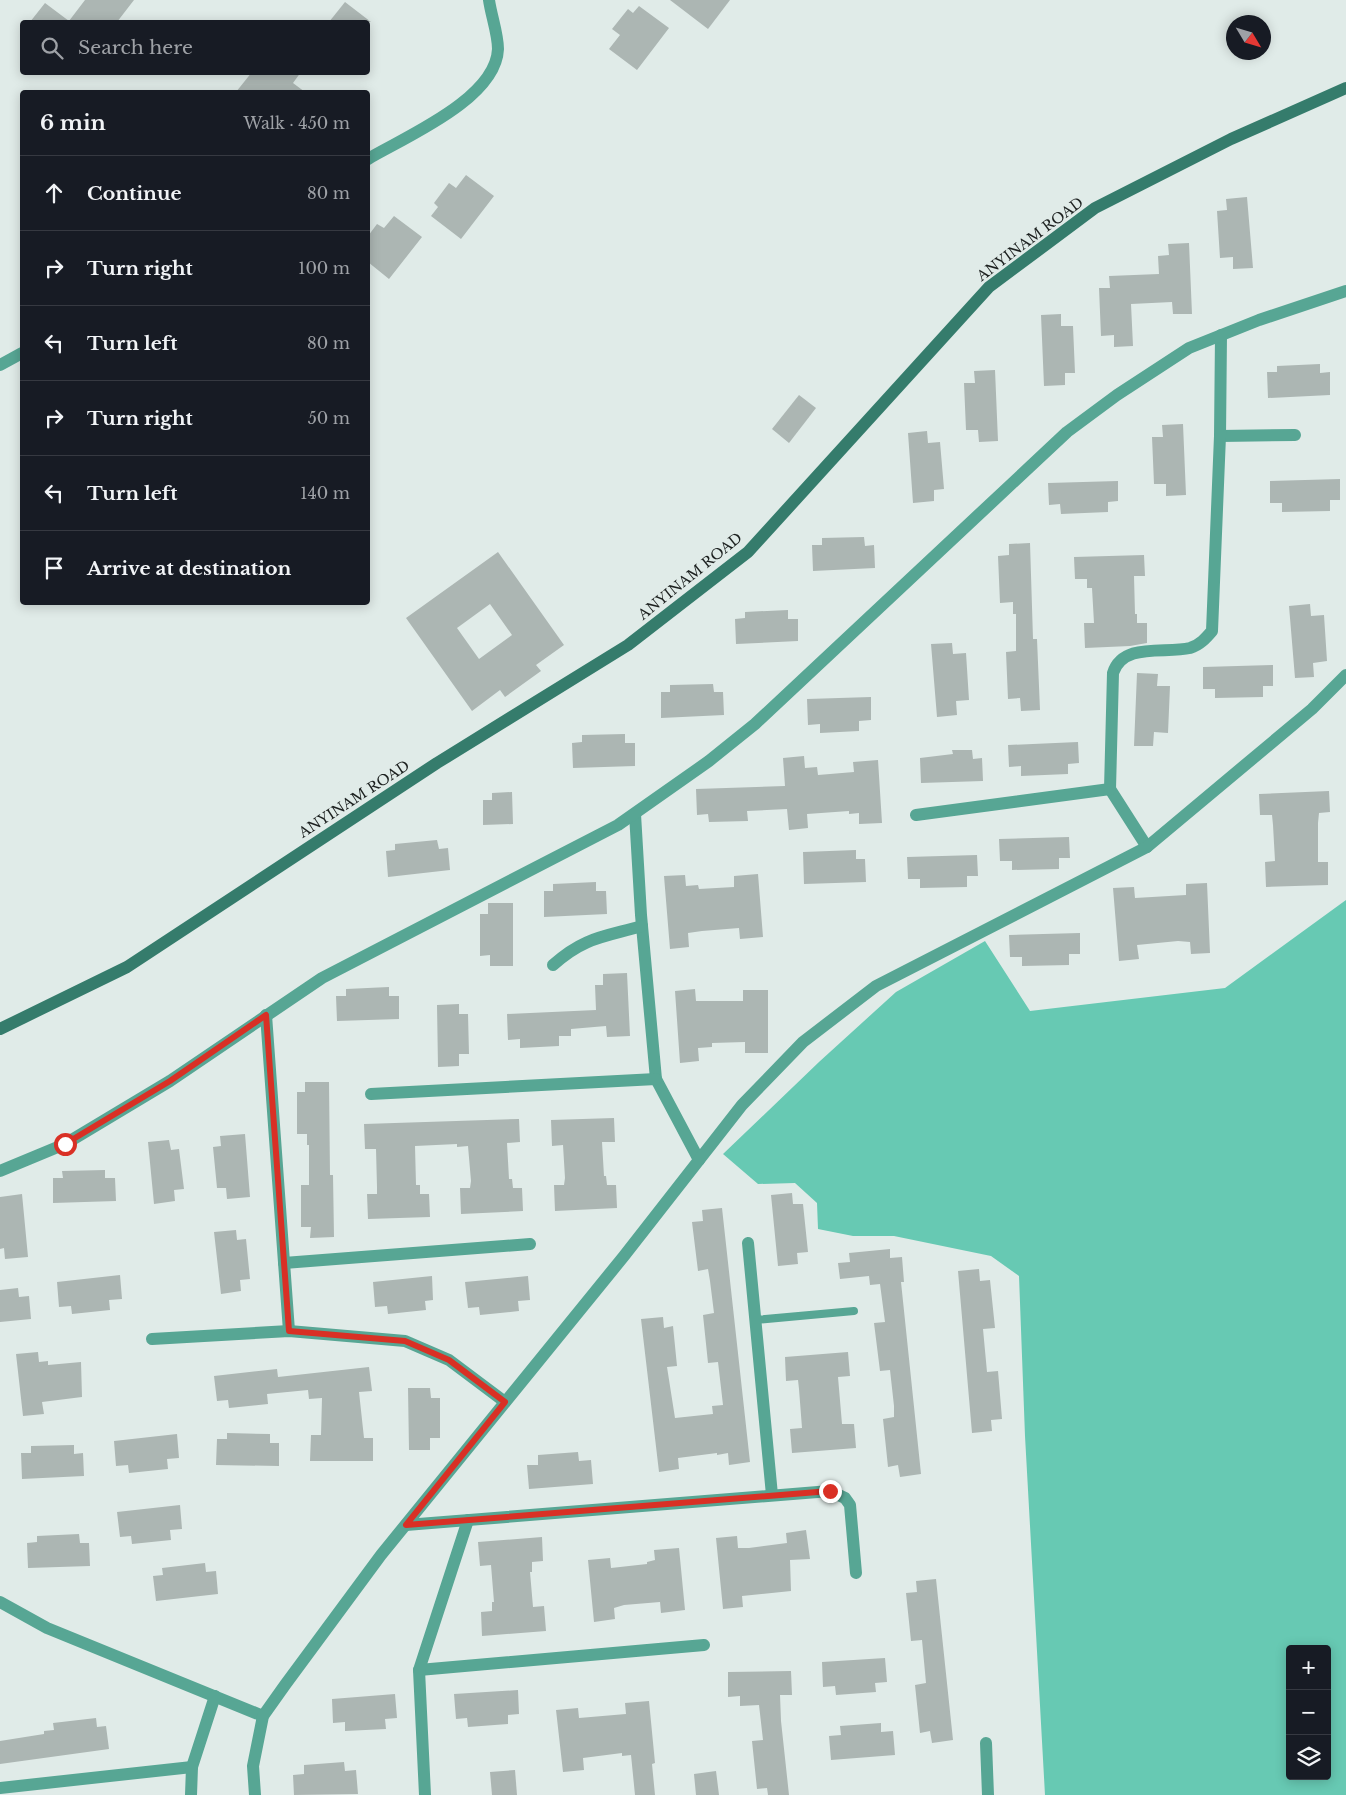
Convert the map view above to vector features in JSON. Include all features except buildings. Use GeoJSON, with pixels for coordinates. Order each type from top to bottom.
{"type":"FeatureCollection","features":[{"type":"Feature","properties":{"kind":"street"},"geometry":{"type":"LineString","coordinates":[[370,158],[472,96],[492,72],[498,49],[489,0]]}},
{"type":"Feature","properties":{"kind":"street","name":"ANYINAM ROAD"},"geometry":{"type":"LineString","coordinates":[[0,1030],[127,967],[437,763],[628,645],[748,552],[989,287],[1095,208],[1231,140],[1346,88]]}},
{"type":"Feature","properties":{"kind":"street"},"geometry":{"type":"LineString","coordinates":[[0,1172],[74,1139],[170,1081],[322,978],[618,826],[709,761],[755,724],[1067,432],[1117,395],[1188,348],[1346,291]]}},
{"type":"Feature","properties":{"kind":"street"},"geometry":{"type":"LineString","coordinates":[[1147,847],[1110,789],[1113,673],[1120,659],[1138,652],[1191,648],[1204,641],[1212,631],[1220,436],[1221,335]]}},
{"type":"Feature","properties":{"kind":"street"},"geometry":{"type":"LineString","coordinates":[[0,365],[20,354]]}},
{"type":"Feature","properties":{"kind":"street"},"geometry":{"type":"LineString","coordinates":[[1220,436],[1295,435]]}},
{"type":"Feature","properties":{"kind":"street"},"geometry":{"type":"LineString","coordinates":[[255,1795],[253,1766],[263,1716],[381,1555],[742,1105],[803,1042],[876,986],[1147,847],[1312,709],[1346,675]]}},
{"type":"Feature","properties":{"kind":"street"},"geometry":{"type":"LineString","coordinates":[[916,815],[1110,789]]}},
{"type":"Feature","properties":{"kind":"street"},"geometry":{"type":"LineString","coordinates":[[635,814],[642,926],[656,1079],[699,1160]]}},
{"type":"Feature","properties":{"kind":"street"},"geometry":{"type":"LineString","coordinates":[[554,965],[569,951],[585,942],[642,926]]}},
{"type":"Feature","properties":{"kind":"street"},"geometry":{"type":"LineString","coordinates":[[266,1015],[289,1331]]}},
{"type":"Feature","properties":{"kind":"street"},"geometry":{"type":"LineString","coordinates":[[371,1094],[656,1079]]}},
{"type":"Feature","properties":{"kind":"street"},"geometry":{"type":"LineString","coordinates":[[748,1243],[772,1495]]}},
{"type":"Feature","properties":{"kind":"street"},"geometry":{"type":"LineString","coordinates":[[284,1264],[530,1244]]}},
{"type":"Feature","properties":{"kind":"street"},"geometry":{"type":"LineString","coordinates":[[152,1338],[289,1331],[405,1341],[449,1360],[505,1402]]}},
{"type":"Feature","properties":{"kind":"street"},"geometry":{"type":"LineString","coordinates":[[406,1525],[830,1491],[845,1498],[850,1505],[856,1573]]}},
{"type":"Feature","properties":{"kind":"street"},"geometry":{"type":"LineString","coordinates":[[425,1795],[418,1670],[468,1520]]}},
{"type":"Feature","properties":{"kind":"street"},"geometry":{"type":"LineString","coordinates":[[0,1602],[48,1628],[263,1716]]}},
{"type":"Feature","properties":{"kind":"street"},"geometry":{"type":"LineString","coordinates":[[418,1670],[704,1645]]}},
{"type":"Feature","properties":{"kind":"street"},"geometry":{"type":"LineString","coordinates":[[190,1795],[192,1766],[214,1696]]}},
{"type":"Feature","properties":{"kind":"street"},"geometry":{"type":"LineString","coordinates":[[986,1743],[988,1795]]}},
{"type":"Feature","properties":{"kind":"street"},"geometry":{"type":"LineString","coordinates":[[0,1788],[192,1766]]}},
{"type":"Feature","properties":{"kind":"lane"},"geometry":{"type":"LineString","coordinates":[[756,1320],[854,1311]]}},
{"type":"Feature","properties":{"kind":"green space"},"geometry":{"type":"Polygon","coordinates":[[[1346,900],[1346,1795],[1045,1795],[1025,1436],[1019,1276],[991,1256],[894,1236],[853,1236],[818,1229],[817,1203],[795,1183],[758,1184],[723,1154],[819,1062],[896,992],[985,941],[1030,1011],[1225,988],[1346,900]]]}},
{"type":"Feature","properties":{"kind":"route"},"geometry":{"type":"LineString","coordinates":[[65,1144],[170,1081],[266,1015],[289,1331],[405,1341],[449,1360],[505,1402],[406,1525],[830,1491]]}}]}
